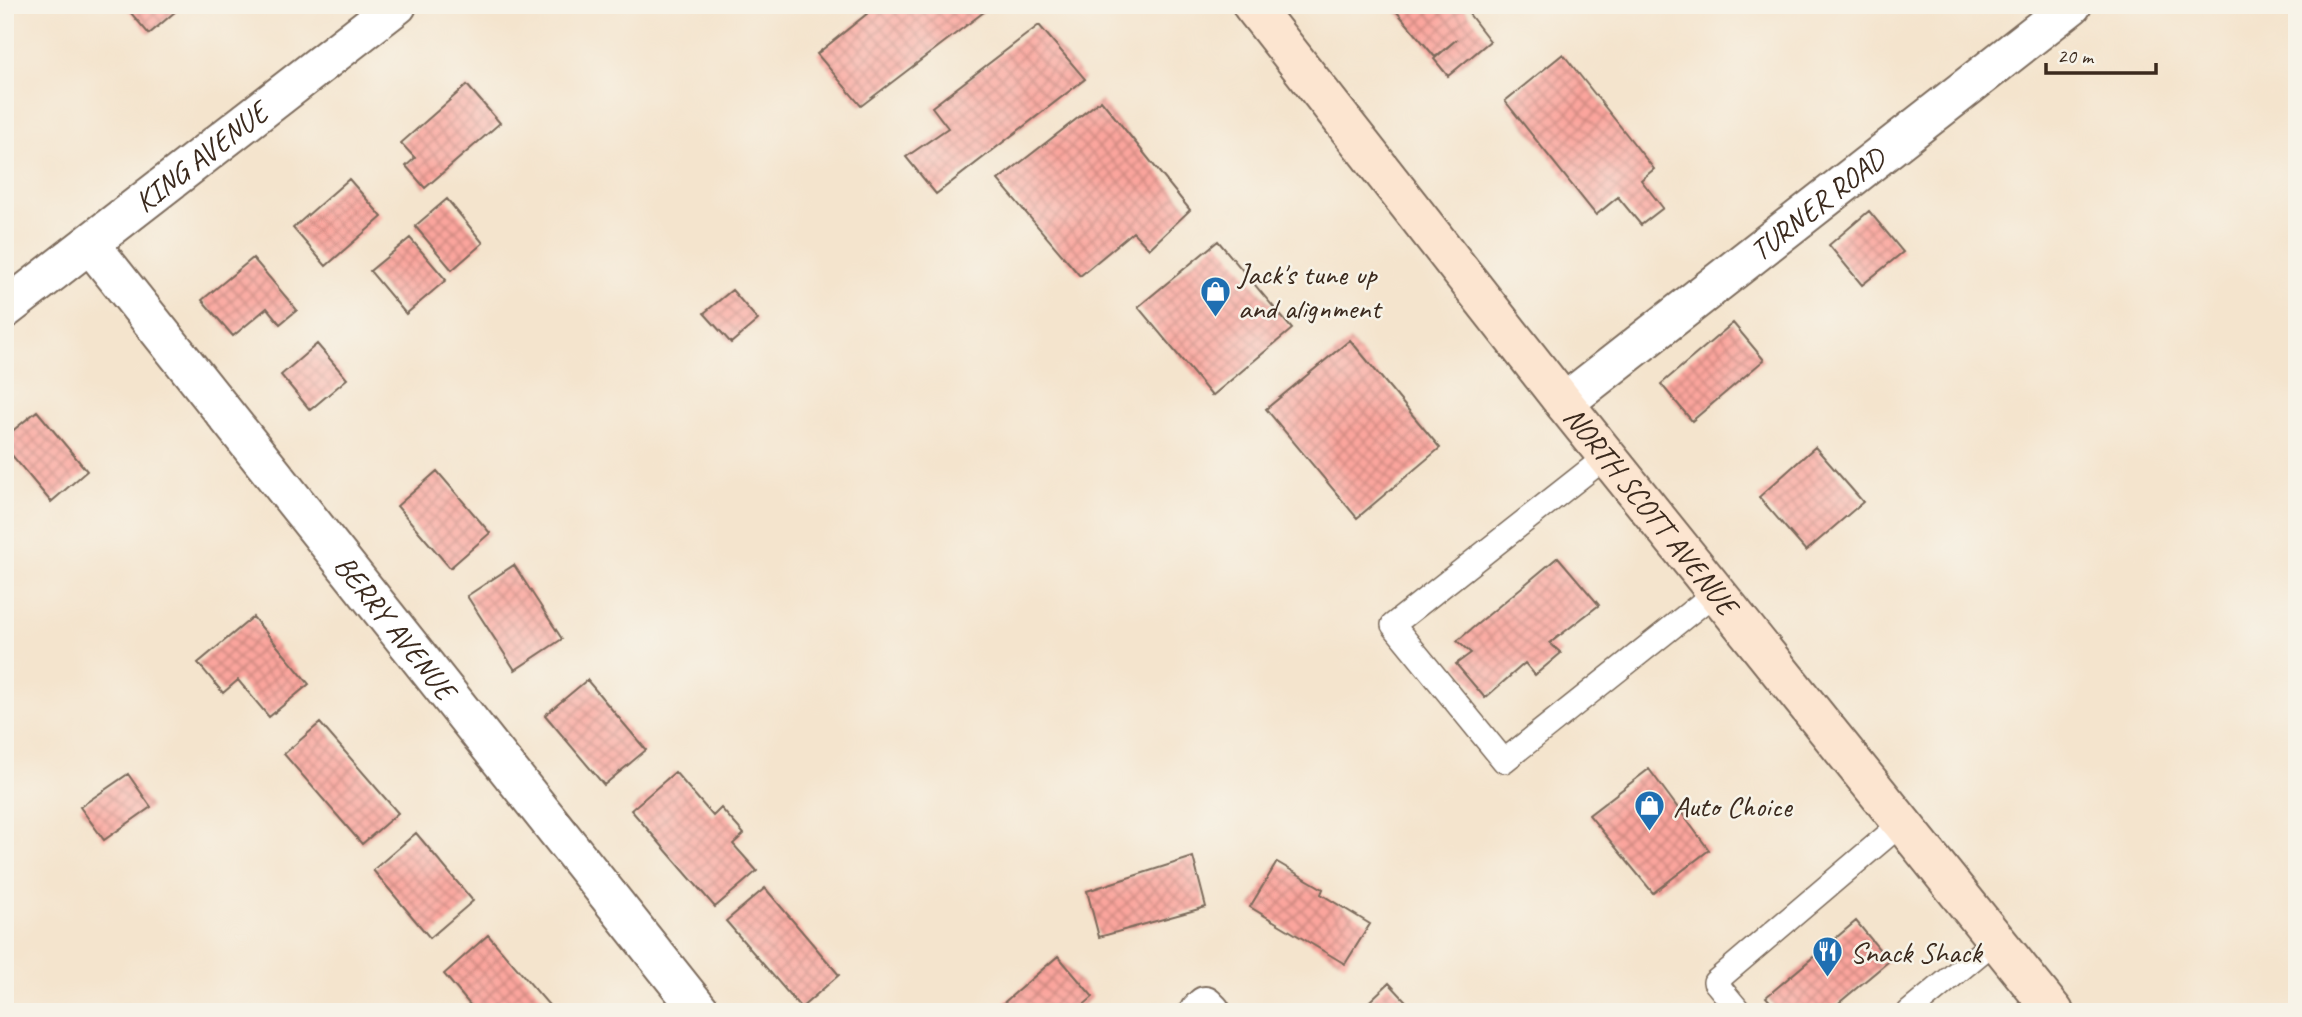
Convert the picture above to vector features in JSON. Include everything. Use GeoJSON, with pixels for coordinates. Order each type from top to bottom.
{"type":"FeatureCollection","features":[{"type":"Feature","properties":{"kind":"main road","name":"NORTH SCOTT AVENUE"},"geometry":{"type":"LineString","coordinates":[[1252,5],[1564,403],[2053,1012]]}},
{"type":"Feature","properties":{"kind":"street","name":"KING AVENUE"},"geometry":{"type":"LineString","coordinates":[[5,309],[397,5]]}},
{"type":"Feature","properties":{"kind":"street","name":"TURNER ROAD"},"geometry":{"type":"LineString","coordinates":[[1564,403],[2072,5]]}},
{"type":"Feature","properties":{"kind":"street","name":"BERRY AVENUE"},"geometry":{"type":"LineString","coordinates":[[90,244],[701,1012]]}},
{"type":"Feature","properties":{"kind":"street"},"geometry":{"type":"LineString","coordinates":[[1199,1012],[1205,1006],[1211,1012]]}},
{"type":"Feature","properties":{"kind":"lane"},"geometry":{"type":"LineString","coordinates":[[1607,456],[1393,625],[1504,761],[1716,592]]}},
{"type":"Feature","properties":{"kind":"lane"},"geometry":{"type":"LineString","coordinates":[[1740,1012],[1714,982],[1902,822]]}},
{"type":"Feature","properties":{"kind":"lane"},"geometry":{"type":"LineString","coordinates":[[1920,1008],[1996,940]]}},
{"type":"Feature","properties":{"kind":"building"},"geometry":{"type":"Polygon","coordinates":[[[124,5],[183,5],[149,34],[124,5]]]}},
{"type":"Feature","properties":{"kind":"building"},"geometry":{"type":"Polygon","coordinates":[[[878,5],[993,5],[861,106],[817,54],[878,5]]]}},
{"type":"Feature","properties":{"kind":"building"},"geometry":{"type":"Polygon","coordinates":[[[1391,5],[1462,5],[1490,41],[1448,76],[1434,59],[1457,39],[1435,57],[1391,5]]]}},
{"type":"Feature","properties":{"kind":"building"},"geometry":{"type":"Polygon","coordinates":[[[1039,25],[1085,79],[936,194],[906,157],[948,128],[932,107],[1039,25]]]}},
{"type":"Feature","properties":{"kind":"building"},"geometry":{"type":"Polygon","coordinates":[[[1563,54],[1654,169],[1641,180],[1663,208],[1641,225],[1618,197],[1596,215],[1505,101],[1563,54]]]}},
{"type":"Feature","properties":{"kind":"building"},"geometry":{"type":"Polygon","coordinates":[[[467,85],[500,123],[425,188],[406,166],[415,158],[401,143],[467,85]]]}},
{"type":"Feature","properties":{"kind":"building"},"geometry":{"type":"Polygon","coordinates":[[[1101,100],[1190,210],[1149,249],[1133,232],[1080,276],[998,180],[1101,100]]]}},
{"type":"Feature","properties":{"kind":"building"},"geometry":{"type":"Polygon","coordinates":[[[349,179],[382,217],[326,266],[293,228],[349,179]]]}},
{"type":"Feature","properties":{"kind":"building"},"geometry":{"type":"Polygon","coordinates":[[[447,199],[483,243],[452,270],[415,226],[447,199]]]}},
{"type":"Feature","properties":{"kind":"building"},"geometry":{"type":"Polygon","coordinates":[[[1869,211],[1903,252],[1862,285],[1829,245],[1869,211]]]}},
{"type":"Feature","properties":{"kind":"building"},"geometry":{"type":"Polygon","coordinates":[[[410,238],[446,280],[406,314],[370,271],[410,238]]]}},
{"type":"Feature","properties":{"kind":"building","name":"Jack's tune up and alignment"},"geometry":{"type":"Polygon","coordinates":[[[1218,241],[1292,329],[1212,396],[1138,307],[1218,241]]]}},
{"type":"Feature","properties":{"kind":"building"},"geometry":{"type":"Polygon","coordinates":[[[253,258],[297,310],[280,324],[267,308],[233,336],[202,300],[253,258]]]}},
{"type":"Feature","properties":{"kind":"building"},"geometry":{"type":"Polygon","coordinates":[[[732,290],[758,320],[731,343],[704,313],[732,290]]]}},
{"type":"Feature","properties":{"kind":"building"},"geometry":{"type":"Polygon","coordinates":[[[1733,323],[1764,360],[1692,421],[1661,384],[1733,323]]]}},
{"type":"Feature","properties":{"kind":"building"},"geometry":{"type":"Polygon","coordinates":[[[1350,340],[1440,448],[1357,518],[1266,409],[1350,340]]]}},
{"type":"Feature","properties":{"kind":"building"},"geometry":{"type":"Polygon","coordinates":[[[317,344],[347,379],[310,410],[281,375],[317,344]]]}},
{"type":"Feature","properties":{"kind":"building"},"geometry":{"type":"Polygon","coordinates":[[[37,411],[87,471],[51,502],[5,447],[5,437],[37,411]]]}},
{"type":"Feature","properties":{"kind":"building"},"geometry":{"type":"Polygon","coordinates":[[[1815,447],[1863,502],[1806,551],[1759,497],[1815,447]]]}},
{"type":"Feature","properties":{"kind":"building"},"geometry":{"type":"Polygon","coordinates":[[[437,471],[490,533],[450,568],[397,506],[437,471]]]}},
{"type":"Feature","properties":{"kind":"building"},"geometry":{"type":"Polygon","coordinates":[[[1558,557],[1599,605],[1550,643],[1561,653],[1535,675],[1525,663],[1485,698],[1456,664],[1471,653],[1457,641],[1558,557]]]}},
{"type":"Feature","properties":{"kind":"building"},"geometry":{"type":"Polygon","coordinates":[[[514,565],[562,639],[515,670],[467,596],[514,565]]]}},
{"type":"Feature","properties":{"kind":"building"},"geometry":{"type":"Polygon","coordinates":[[[253,617],[309,684],[269,717],[238,680],[223,693],[198,663],[253,617]]]}},
{"type":"Feature","properties":{"kind":"building"},"geometry":{"type":"Polygon","coordinates":[[[587,680],[646,750],[604,785],[545,715],[587,680]]]}},
{"type":"Feature","properties":{"kind":"building"},"geometry":{"type":"Polygon","coordinates":[[[320,723],[398,813],[362,844],[284,754],[320,723]]]}},
{"type":"Feature","properties":{"kind":"building","name":"Auto Choice"},"geometry":{"type":"Polygon","coordinates":[[[1649,769],[1709,850],[1653,893],[1589,815],[1649,769]]]}},
{"type":"Feature","properties":{"kind":"building"},"geometry":{"type":"Polygon","coordinates":[[[675,772],[713,816],[721,808],[744,834],[733,844],[757,871],[715,907],[631,810],[675,772]]]}},
{"type":"Feature","properties":{"kind":"building"},"geometry":{"type":"Polygon","coordinates":[[[128,774],[151,807],[104,840],[80,807],[128,774]]]}},
{"type":"Feature","properties":{"kind":"building"},"geometry":{"type":"Polygon","coordinates":[[[416,833],[473,901],[430,938],[373,870],[416,833]]]}},
{"type":"Feature","properties":{"kind":"building"},"geometry":{"type":"Polygon","coordinates":[[[1193,857],[1206,907],[1099,937],[1087,891],[1193,857]]]}},
{"type":"Feature","properties":{"kind":"building"},"geometry":{"type":"Polygon","coordinates":[[[1277,862],[1323,889],[1321,894],[1370,924],[1345,964],[1250,907],[1277,862]]]}},
{"type":"Feature","properties":{"kind":"building"},"geometry":{"type":"Polygon","coordinates":[[[765,888],[839,975],[801,1008],[726,921],[765,888]]]}},
{"type":"Feature","properties":{"kind":"building","name":"Snack Shack"},"geometry":{"type":"Polygon","coordinates":[[[1856,921],[1889,961],[1828,1012],[1779,1012],[1766,997],[1856,921]]]}},
{"type":"Feature","properties":{"kind":"building"},"geometry":{"type":"Polygon","coordinates":[[[488,935],[555,1012],[476,1012],[444,974],[488,935]]]}},
{"type":"Feature","properties":{"kind":"building"},"geometry":{"type":"Polygon","coordinates":[[[1058,956],[1093,997],[1075,1012],[993,1012],[1058,956]]]}},
{"type":"Feature","properties":{"kind":"building"},"geometry":{"type":"Polygon","coordinates":[[[1389,983],[1416,1012],[1358,1012],[1389,983]]]}},
{"type":"Feature","properties":{"kind":"place","name":"Jack's tune up and alignment"},"geometry":{"type":"Point","coordinates":[1215,318]}},
{"type":"Feature","properties":{"kind":"place","name":"Auto Choice"},"geometry":{"type":"Point","coordinates":[1650,833]}},
{"type":"Feature","properties":{"kind":"place","name":"Snack Shack"},"geometry":{"type":"Point","coordinates":[1827,979]}}]}
